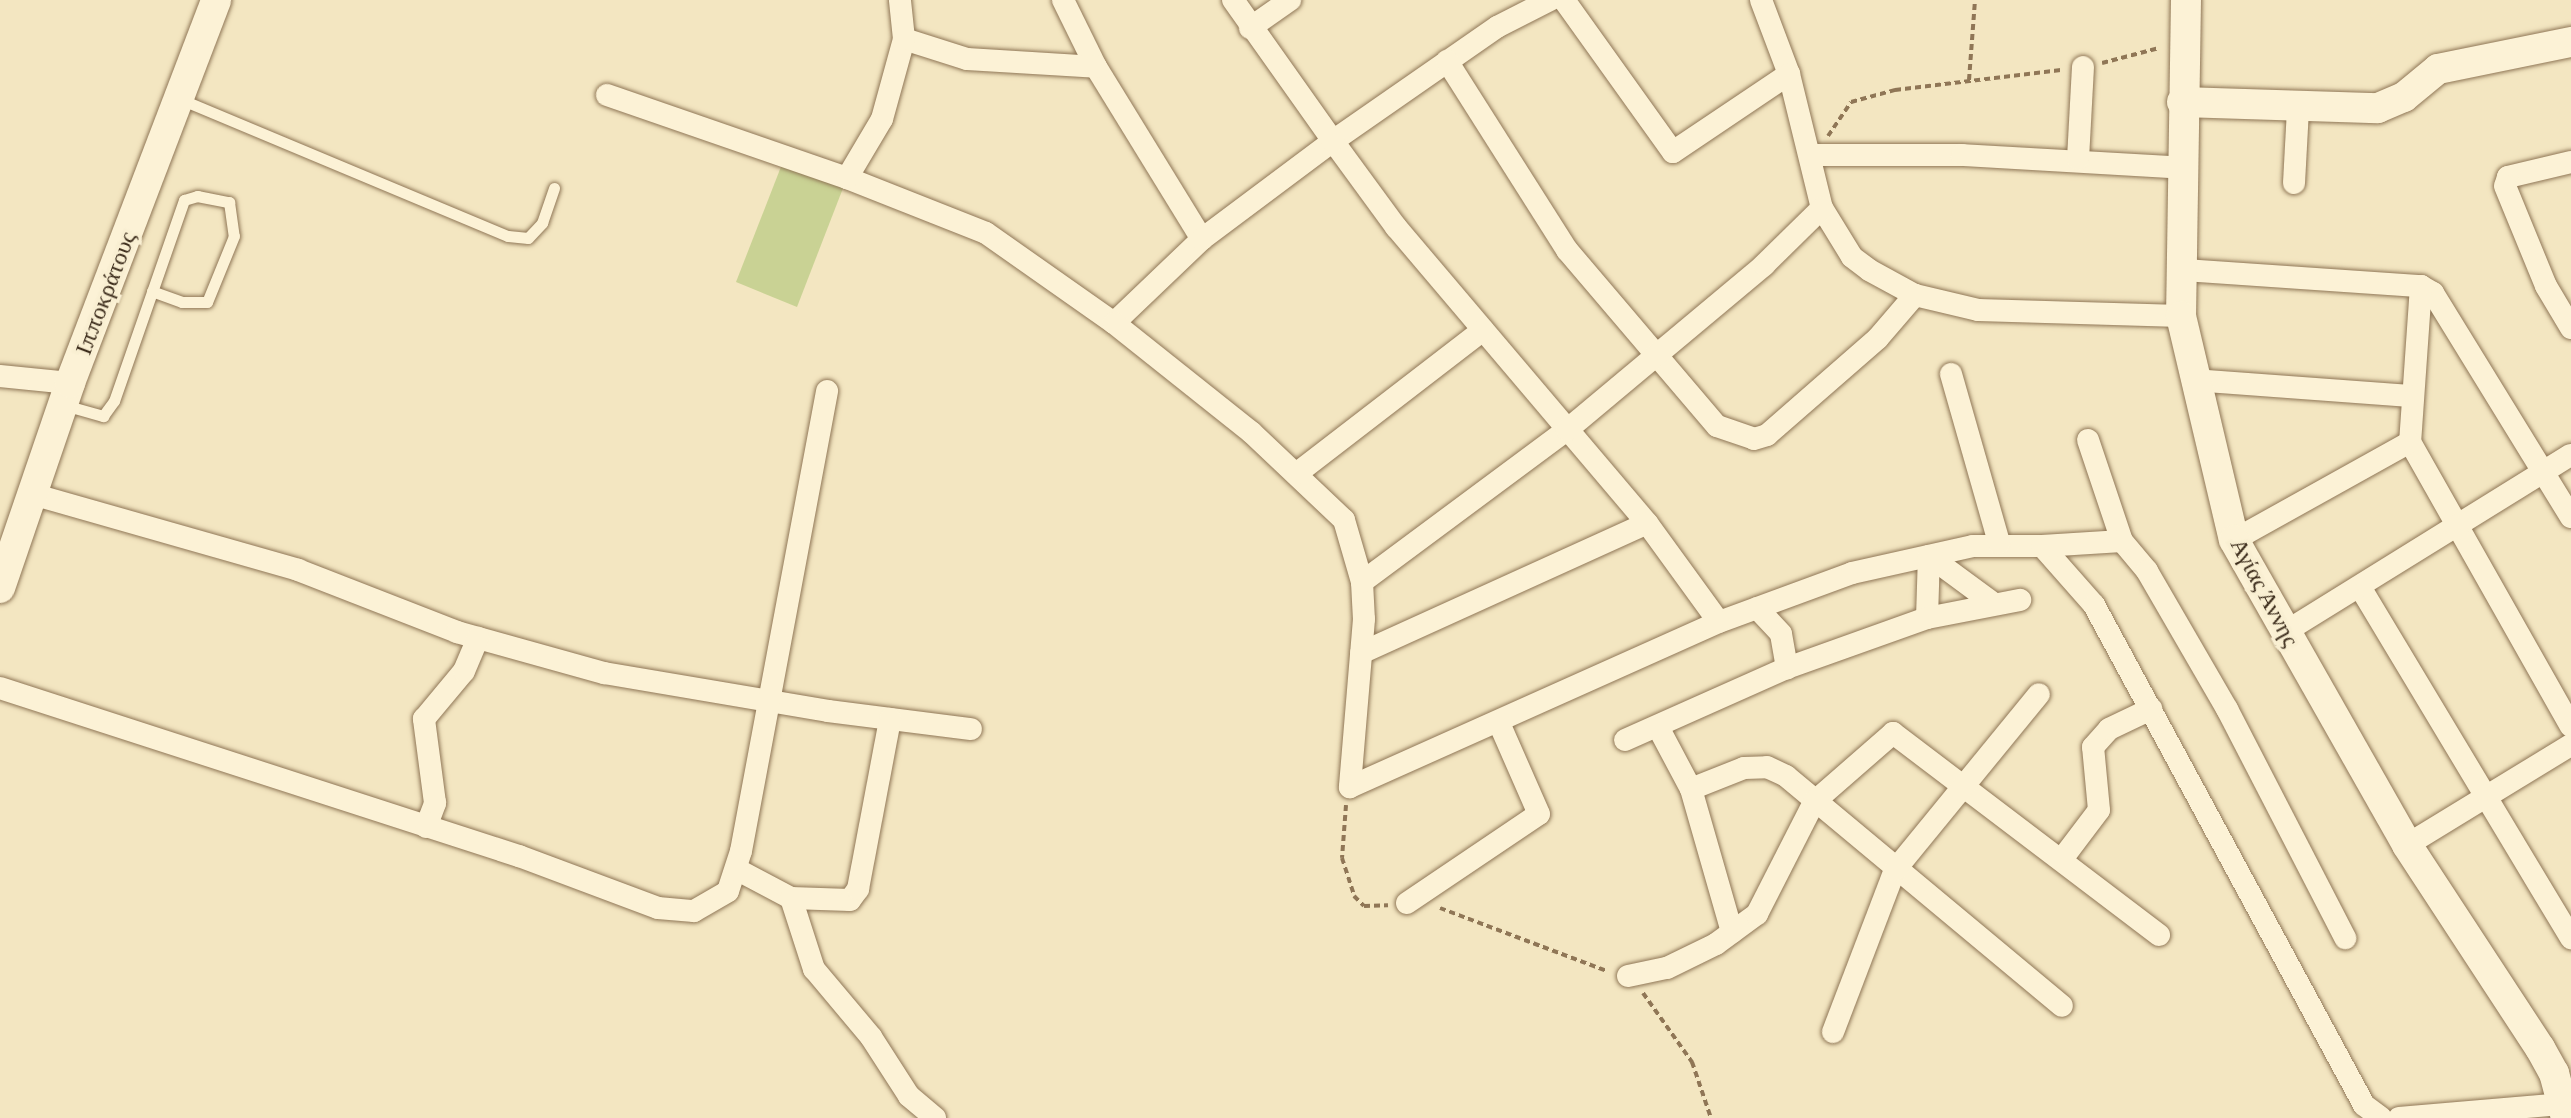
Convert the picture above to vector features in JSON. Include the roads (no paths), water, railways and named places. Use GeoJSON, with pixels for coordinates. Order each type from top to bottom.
{"type":"FeatureCollection","features":[{"type":"Feature","properties":{"kind":"street","name":"Ιπποκράτους"},"geometry":{"type":"LineString","coordinates":[[0,588],[67,394],[216,0]]}},
{"type":"Feature","properties":{"kind":"street"},"geometry":{"type":"LineString","coordinates":[[847,178],[882,119],[904,39],[900,0]]}},
{"type":"Feature","properties":{"kind":"street"},"geometry":{"type":"LineString","coordinates":[[1063,0],[1096,67],[1202,239]]}},
{"type":"Feature","properties":{"kind":"street"},"geometry":{"type":"LineString","coordinates":[[1233,0],[1250,28],[1396,227],[1647,523],[1719,622]]}},
{"type":"Feature","properties":{"kind":"street"},"geometry":{"type":"LineString","coordinates":[[1250,28],[1290,0]]}},
{"type":"Feature","properties":{"kind":"street"},"geometry":{"type":"LineString","coordinates":[[1114,323],[1202,239],[1333,141],[1497,27],[1550,0]]}},
{"type":"Feature","properties":{"kind":"street"},"geometry":{"type":"LineString","coordinates":[[1564,0],[1673,152],[1789,74]]}},
{"type":"Feature","properties":{"kind":"street"},"geometry":{"type":"LineString","coordinates":[[1761,0],[1818,154],[1822,208],[1852,257],[1915,295],[1978,310],[2181,316]]}},
{"type":"Feature","properties":{"kind":"street","name":"Αγίας Άννης"},"geometry":{"type":"LineString","coordinates":[[2186,0],[2188,41],[2182,102],[2185,168],[2181,316],[2193,380],[2234,540],[2407,845],[2540,1048],[2565,1111]]}},
{"type":"Feature","properties":{"kind":"street"},"geometry":{"type":"LineString","coordinates":[[904,39],[967,59],[1096,67]]}},
{"type":"Feature","properties":{"kind":"street"},"geometry":{"type":"LineString","coordinates":[[2182,102],[2298,108],[2378,108],[2404,97],[2438,69],[2569,48]]}},
{"type":"Feature","properties":{"kind":"street"},"geometry":{"type":"LineString","coordinates":[[1447,61],[1567,250],[1717,426],[1754,439],[1767,435],[1851,363],[1915,295]]}},
{"type":"Feature","properties":{"kind":"street"},"geometry":{"type":"LineString","coordinates":[[2078,159],[2083,67]]}},
{"type":"Feature","properties":{"kind":"street"},"geometry":{"type":"LineString","coordinates":[[607,95],[847,178],[986,233],[1114,323],[1296,474],[1344,520],[1362,582],[1361,653],[1350,787],[1719,622],[1852,573],[1999,543],[2042,546],[2122,541]]}},
{"type":"Feature","properties":{"kind":"street"},"geometry":{"type":"LineString","coordinates":[[2294,183],[2298,108]]}},
{"type":"Feature","properties":{"kind":"street"},"geometry":{"type":"LineString","coordinates":[[1818,154],[2078,159],[2185,168]]}},
{"type":"Feature","properties":{"kind":"street"},"geometry":{"type":"LineString","coordinates":[[2571,162],[2508,177],[2505,186],[2546,286],[2571,328]]}},
{"type":"Feature","properties":{"kind":"street"},"geometry":{"type":"LineString","coordinates":[[1362,582],[1567,430],[1657,355],[1822,208]]}},
{"type":"Feature","properties":{"kind":"street"},"geometry":{"type":"LineString","coordinates":[[2184,270],[2421,286],[2441,301],[2571,517]]}},
{"type":"Feature","properties":{"kind":"street"},"geometry":{"type":"LineString","coordinates":[[2421,286],[2410,396],[2410,442],[2571,726]]}},
{"type":"Feature","properties":{"kind":"street"},"geometry":{"type":"LineString","coordinates":[[1296,474],[1483,330]]}},
{"type":"Feature","properties":{"kind":"street"},"geometry":{"type":"LineString","coordinates":[[1951,374],[1999,543]]}},
{"type":"Feature","properties":{"kind":"street"},"geometry":{"type":"LineString","coordinates":[[0,376],[67,394]]}},
{"type":"Feature","properties":{"kind":"street"},"geometry":{"type":"LineString","coordinates":[[2193,380],[2410,396]]}},
{"type":"Feature","properties":{"kind":"street"},"geometry":{"type":"LineString","coordinates":[[0,688],[426,827],[658,908],[694,911],[728,891],[736,869],[827,391]]}},
{"type":"Feature","properties":{"kind":"street"},"geometry":{"type":"LineString","coordinates":[[2088,440],[2122,541],[2159,591],[2227,709],[2345,938]]}},
{"type":"Feature","properties":{"kind":"street"},"geometry":{"type":"LineString","coordinates":[[2234,540],[2410,442]]}},
{"type":"Feature","properties":{"kind":"street"},"geometry":{"type":"LineString","coordinates":[[2285,632],[2571,455]]}},
{"type":"Feature","properties":{"kind":"street"},"geometry":{"type":"LineString","coordinates":[[32,494],[298,570],[478,638],[604,673],[971,729]]}},
{"type":"Feature","properties":{"kind":"street"},"geometry":{"type":"LineString","coordinates":[[1361,653],[1647,523]]}},
{"type":"Feature","properties":{"kind":"street"},"geometry":{"type":"LineString","coordinates":[[2042,546],[2094,605],[2364,1105],[2381,1118]]}},
{"type":"Feature","properties":{"kind":"street"},"geometry":{"type":"LineString","coordinates":[[1929,556],[1993,603]]}},
{"type":"Feature","properties":{"kind":"street"},"geometry":{"type":"LineString","coordinates":[[1927,618],[1929,556]]}},
{"type":"Feature","properties":{"kind":"street"},"geometry":{"type":"LineString","coordinates":[[2360,587],[2571,938]]}},
{"type":"Feature","properties":{"kind":"street"},"geometry":{"type":"LineString","coordinates":[[1625,740],[1787,668],[1927,618],[2020,600]]}},
{"type":"Feature","properties":{"kind":"street"},"geometry":{"type":"LineString","coordinates":[[1757,608],[1781,634],[1787,668]]}},
{"type":"Feature","properties":{"kind":"street"},"geometry":{"type":"LineString","coordinates":[[426,827],[435,803],[424,719],[464,671],[478,638]]}},
{"type":"Feature","properties":{"kind":"street"},"geometry":{"type":"LineString","coordinates":[[1833,1032],[1895,870],[2039,694]]}},
{"type":"Feature","properties":{"kind":"street"},"geometry":{"type":"LineString","coordinates":[[2062,859],[2099,810],[2093,747],[2109,729],[2151,709]]}},
{"type":"Feature","properties":{"kind":"street"},"geometry":{"type":"LineString","coordinates":[[736,869],[791,898],[850,900],[858,889],[890,719]]}},
{"type":"Feature","properties":{"kind":"street"},"geometry":{"type":"LineString","coordinates":[[1407,903],[1539,814],[1499,723]]}},
{"type":"Feature","properties":{"kind":"street"},"geometry":{"type":"LineString","coordinates":[[1658,727],[1691,789],[1732,932]]}},
{"type":"Feature","properties":{"kind":"street"},"geometry":{"type":"LineString","coordinates":[[1628,976],[1667,968],[1732,932],[1757,914],[1771,894],[1814,802],[1885,735],[1893,733],[2159,935]]}},
{"type":"Feature","properties":{"kind":"street"},"geometry":{"type":"LineString","coordinates":[[2407,845],[2571,745]]}},
{"type":"Feature","properties":{"kind":"street"},"geometry":{"type":"LineString","coordinates":[[1691,789],[1758,766],[1786,776],[1895,870],[2062,1006]]}},
{"type":"Feature","properties":{"kind":"street"},"geometry":{"type":"LineString","coordinates":[[791,898],[814,969],[871,1037],[909,1096],[935,1118]]}},
{"type":"Feature","properties":{"kind":"street"},"geometry":{"type":"LineString","coordinates":[[2399,1118],[2565,1111]]}},
{"type":"Feature","properties":{"kind":"lane"},"geometry":{"type":"LineString","coordinates":[[179,98],[508,236],[528,238],[542,223],[554,188]]}},
{"type":"Feature","properties":{"kind":"lane"},"geometry":{"type":"LineString","coordinates":[[67,394],[103,416],[114,401],[152,291],[184,200],[197,196],[229,202],[234,236],[207,302],[182,302],[152,291]]}}]}
